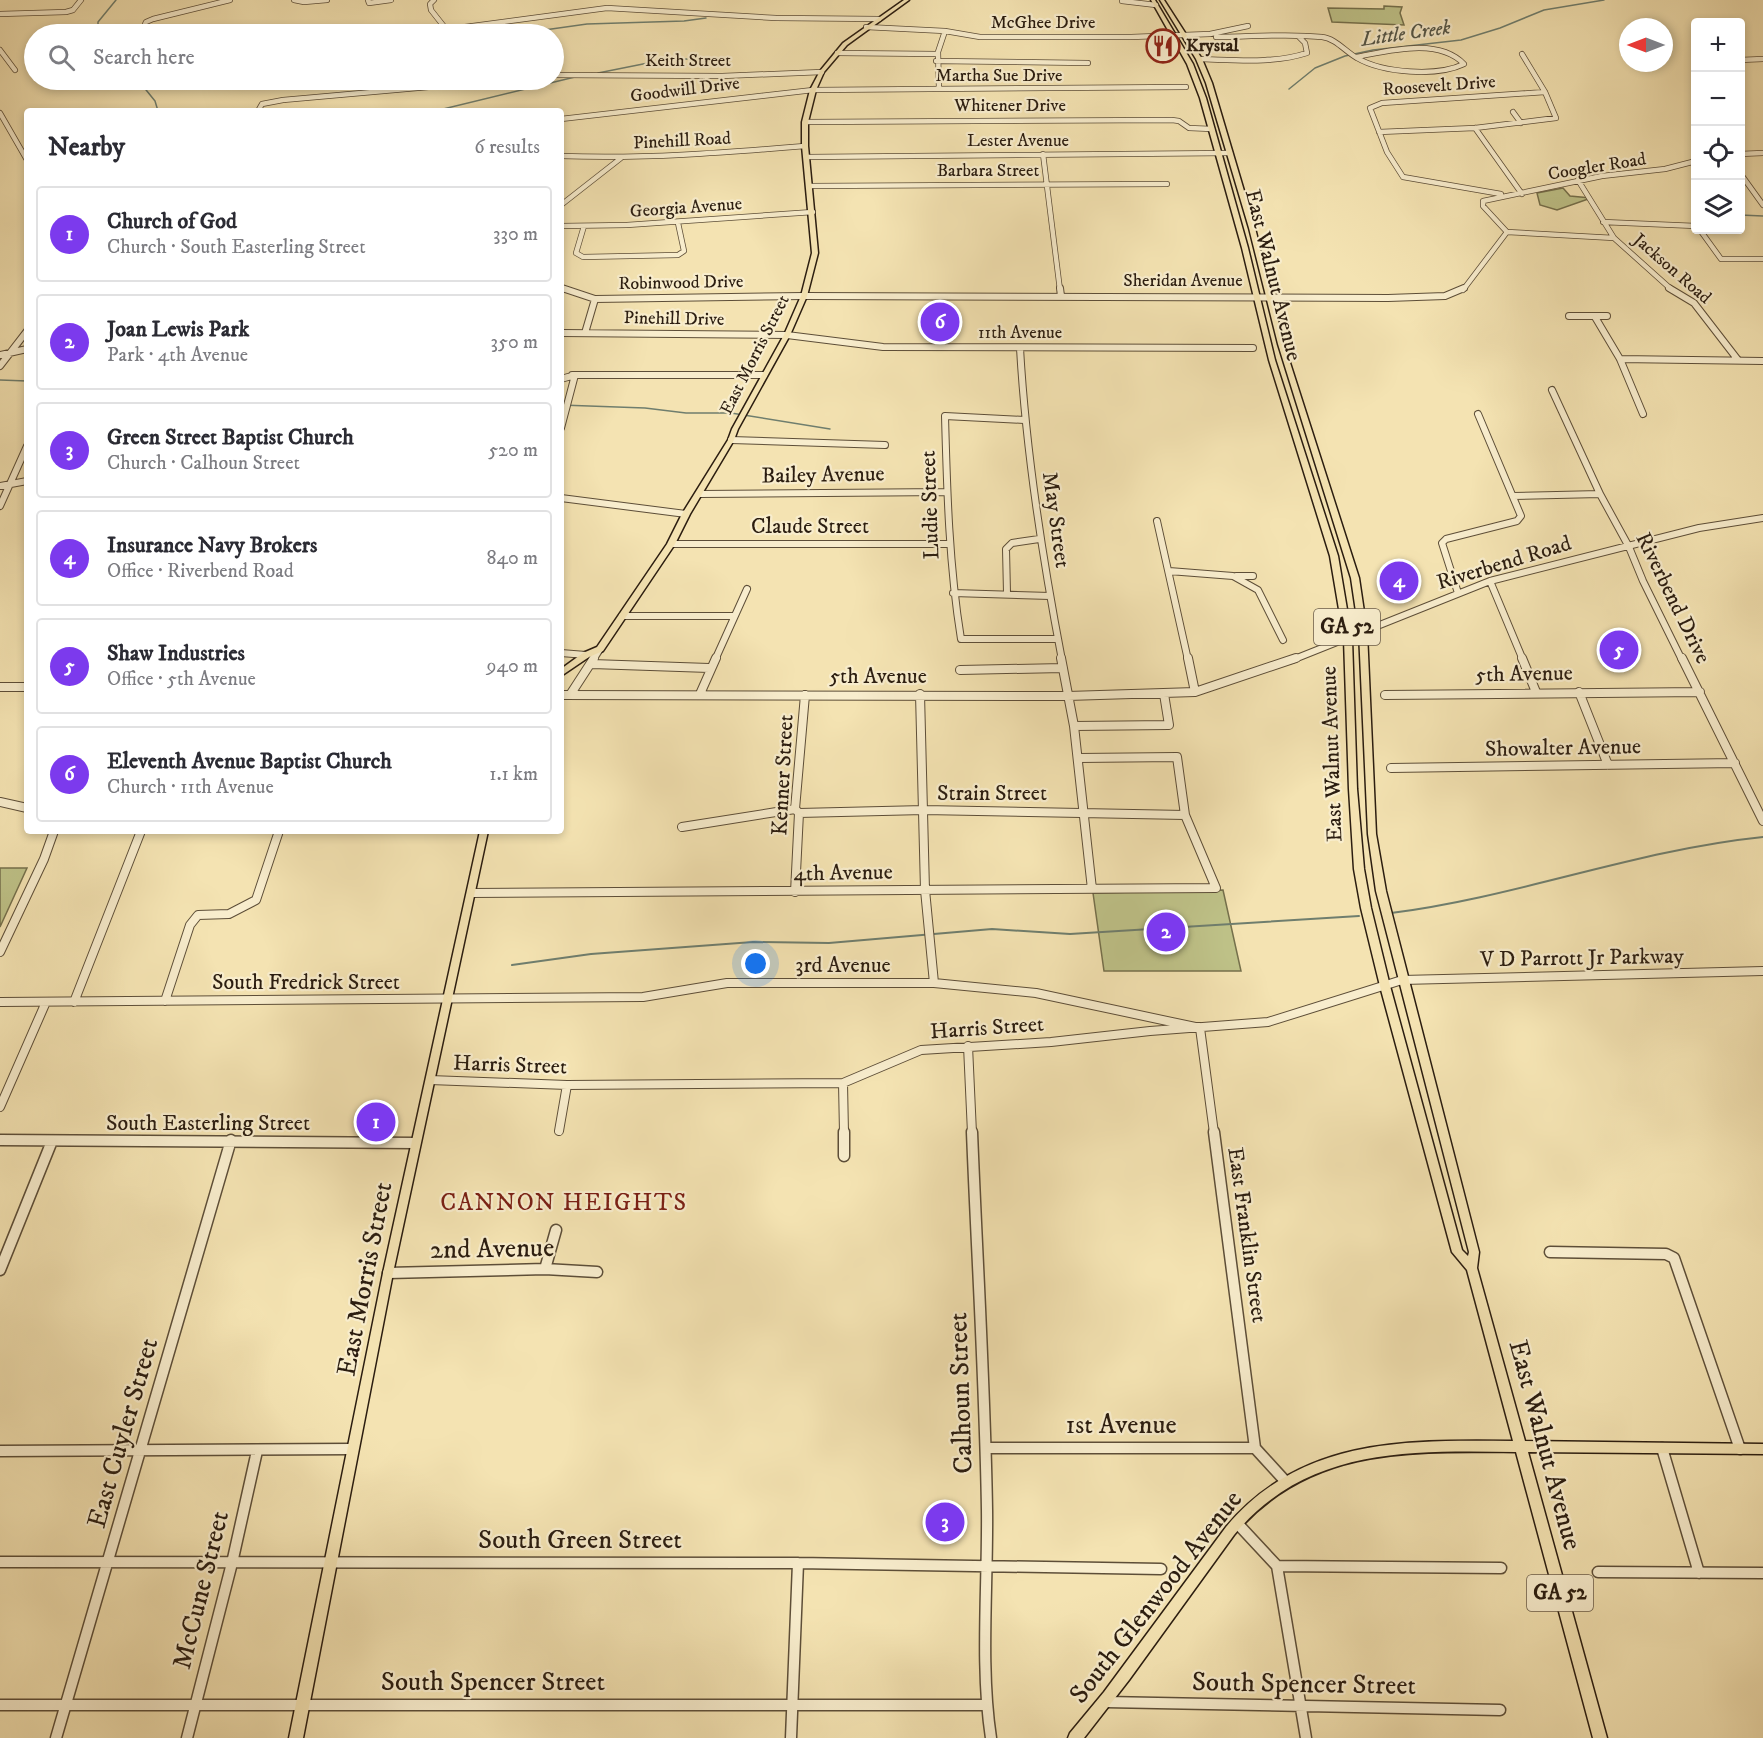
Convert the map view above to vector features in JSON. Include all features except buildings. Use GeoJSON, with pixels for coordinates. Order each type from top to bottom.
{"type":"FeatureCollection","features":[{"type":"Feature","properties":{"kind":"main road","name":"East Morris Street"},"geometry":{"type":"LineString","coordinates":[[564,671],[600,648],[671,544],[686,514],[731,440],[787,335],[804,296],[815,253],[813,212],[805,146],[805,122],[813,90],[822,72],[837,53],[866,27],[907,0]]}},
{"type":"Feature","properties":{"kind":"main road","name":"East Walnut Avenue"},"geometry":{"type":"LineString","coordinates":[[1155,1],[1185,36],[1199,59],[1209,83],[1301,409],[1355,578],[1363,632],[1372,834],[1381,891],[1402,980],[1474,1252],[1472,1268],[1600,1738]]}},
{"type":"Feature","properties":{"kind":"main road","name":"East Walnut Avenue"},"geometry":{"type":"LineString","coordinates":[[1155,1],[1197,80],[1219,153],[1287,409],[1334,556],[1348,639],[1356,839],[1366,908],[1457,1252],[1472,1268]]}},
{"type":"Feature","properties":{"kind":"main road"},"geometry":{"type":"LineString","coordinates":[[1287,409],[1301,409]]}},
{"type":"Feature","properties":{"kind":"main road","name":"East Morris Street"},"geometry":{"type":"LineString","coordinates":[[296,1738],[388,1273],[483,834]]}},
{"type":"Feature","properties":{"kind":"main road","name":"South Glenwood Avenue"},"geometry":{"type":"LineString","coordinates":[[1075,1738],[1106,1702],[1186,1589],[1237,1523],[1260,1500],[1286,1482],[1331,1461],[1379,1449],[1421,1446],[1763,1449]]}},
{"type":"Feature","properties":{"kind":"street"},"geometry":{"type":"LineString","coordinates":[[0,14],[66,12],[73,10],[81,0]]}},
{"type":"Feature","properties":{"kind":"street"},"geometry":{"type":"LineString","coordinates":[[146,24],[153,19],[230,0]]}},
{"type":"Feature","properties":{"kind":"street"},"geometry":{"type":"LineString","coordinates":[[294,0],[304,2],[327,0]]}},
{"type":"Feature","properties":{"kind":"street"},"geometry":{"type":"LineString","coordinates":[[368,0],[369,3],[391,0]]}},
{"type":"Feature","properties":{"kind":"street"},"geometry":{"type":"LineString","coordinates":[[434,0],[430,4],[431,10],[442,24]]}},
{"type":"Feature","properties":{"kind":"street"},"geometry":{"type":"LineString","coordinates":[[1122,1],[1155,1]]}},
{"type":"Feature","properties":{"kind":"street"},"geometry":{"type":"LineString","coordinates":[[603,3],[607,8]]}},
{"type":"Feature","properties":{"kind":"street"},"geometry":{"type":"LineString","coordinates":[[480,24],[534,16],[583,13],[607,8],[776,18],[879,19]]}},
{"type":"Feature","properties":{"kind":"street","name":"McGhee Drive"},"geometry":{"type":"LineString","coordinates":[[866,27],[945,31],[986,37],[1185,36]]}},
{"type":"Feature","properties":{"kind":"street"},"geometry":{"type":"LineString","coordinates":[[1185,36],[1251,27],[1212,36]]}},
{"type":"Feature","properties":{"kind":"street"},"geometry":{"type":"LineString","coordinates":[[939,89],[936,61],[939,42],[945,31]]}},
{"type":"Feature","properties":{"kind":"street"},"geometry":{"type":"LineString","coordinates":[[1185,36],[1329,39],[1356,57],[1381,67],[1402,70],[1444,70],[1460,67],[1464,63],[1454,53],[1442,50],[1396,51],[1356,57]]}},
{"type":"Feature","properties":{"kind":"street"},"geometry":{"type":"LineString","coordinates":[[1199,59],[1268,61],[1288,59],[1307,53],[1305,43],[1299,37]]}},
{"type":"Feature","properties":{"kind":"street"},"geometry":{"type":"LineString","coordinates":[[0,50],[15,70]]}},
{"type":"Feature","properties":{"kind":"street"},"geometry":{"type":"LineString","coordinates":[[837,53],[937,54]]}},
{"type":"Feature","properties":{"kind":"street"},"geometry":{"type":"LineString","coordinates":[[1379,132],[1474,128],[1557,118],[1545,92],[1522,54]]}},
{"type":"Feature","properties":{"kind":"street"},"geometry":{"type":"LineString","coordinates":[[1745,60],[1763,59]]}},
{"type":"Feature","properties":{"kind":"street"},"geometry":{"type":"LineString","coordinates":[[936,61],[1088,63]]}},
{"type":"Feature","properties":{"kind":"street","name":"Keith Street"},"geometry":{"type":"LineString","coordinates":[[564,75],[710,76],[822,72]]}},
{"type":"Feature","properties":{"kind":"street","name":"Martha Sue Drive"},"geometry":{"type":"LineString","coordinates":[[813,90],[1186,87]]}},
{"type":"Feature","properties":{"kind":"street"},"geometry":{"type":"LineString","coordinates":[[260,108],[262,104],[283,100],[395,90]]}},
{"type":"Feature","properties":{"kind":"street","name":"Goodwill Drive"},"geometry":{"type":"LineString","coordinates":[[564,119],[813,90]]}},
{"type":"Feature","properties":{"kind":"street","name":"Roosevelt Drive"},"geometry":{"type":"LineString","coordinates":[[1501,194],[1403,177],[1387,152],[1370,108],[1377,104],[1545,92]]}},
{"type":"Feature","properties":{"kind":"street"},"geometry":{"type":"LineString","coordinates":[[1513,112],[1521,123]]}},
{"type":"Feature","properties":{"kind":"street"},"geometry":{"type":"LineString","coordinates":[[0,113],[24,155]]}},
{"type":"Feature","properties":{"kind":"street","name":"Whitener Drive"},"geometry":{"type":"LineString","coordinates":[[805,122],[1172,120],[1179,121],[1193,129],[1212,129]]}},
{"type":"Feature","properties":{"kind":"street"},"geometry":{"type":"LineString","coordinates":[[1474,128],[1521,194]]}},
{"type":"Feature","properties":{"kind":"street","name":"Pinehill Road"},"geometry":{"type":"LineString","coordinates":[[564,156],[621,158],[713,154],[805,146]]}},
{"type":"Feature","properties":{"kind":"street","name":"Lester Avenue"},"geometry":{"type":"LineString","coordinates":[[806,157],[1230,153]]}},
{"type":"Feature","properties":{"kind":"street"},"geometry":{"type":"LineString","coordinates":[[1745,154],[1763,153]]}},
{"type":"Feature","properties":{"kind":"street"},"geometry":{"type":"LineString","coordinates":[[1043,154],[1061,296]]}},
{"type":"Feature","properties":{"kind":"street"},"geometry":{"type":"LineString","coordinates":[[564,203],[621,158]]}},
{"type":"Feature","properties":{"kind":"street","name":"Coogler Road"},"geometry":{"type":"LineString","coordinates":[[1501,194],[1521,194],[1578,180],[1675,168],[1691,162]]}},
{"type":"Feature","properties":{"kind":"street","name":"Jackson Road"},"geometry":{"type":"LineString","coordinates":[[1578,180],[1614,238],[1665,286],[1694,303],[1738,360]]}},
{"type":"Feature","properties":{"kind":"street"},"geometry":{"type":"LineString","coordinates":[[1745,180],[1763,205]]}},
{"type":"Feature","properties":{"kind":"street","name":"Barbara Street"},"geometry":{"type":"LineString","coordinates":[[809,186],[1167,184]]}},
{"type":"Feature","properties":{"kind":"street"},"geometry":{"type":"LineString","coordinates":[[1501,194],[1483,201],[1483,206],[1508,232]]}},
{"type":"Feature","properties":{"kind":"street","name":"Georgia Avenue"},"geometry":{"type":"LineString","coordinates":[[564,226],[678,222],[813,212]]}},
{"type":"Feature","properties":{"kind":"street"},"geometry":{"type":"LineString","coordinates":[[584,226],[576,253],[583,257],[678,255],[684,250],[678,222]]}},
{"type":"Feature","properties":{"kind":"street"},"geometry":{"type":"LineString","coordinates":[[1602,222],[1691,226]]}},
{"type":"Feature","properties":{"kind":"street","name":"Sheridan Avenue"},"geometry":{"type":"LineString","coordinates":[[804,296],[1405,298],[1445,296],[1462,291],[1508,232]]}},
{"type":"Feature","properties":{"kind":"street","name":"Jackson Road"},"geometry":{"type":"LineString","coordinates":[[1508,232],[1614,238]]}},
{"type":"Feature","properties":{"kind":"street"},"geometry":{"type":"LineString","coordinates":[[1703,234],[1721,259],[1763,259]]}},
{"type":"Feature","properties":{"kind":"street","name":"Robinwood Drive"},"geometry":{"type":"LineString","coordinates":[[564,289],[595,299],[804,296]]}},
{"type":"Feature","properties":{"kind":"street"},"geometry":{"type":"LineString","coordinates":[[585,333],[595,299]]}},
{"type":"Feature","properties":{"kind":"street"},"geometry":{"type":"LineString","coordinates":[[1569,316],[1607,316]]}},
{"type":"Feature","properties":{"kind":"street"},"geometry":{"type":"LineString","coordinates":[[1596,317],[1620,360],[1643,414]]}},
{"type":"Feature","properties":{"kind":"street","name":"Pinehill Drive"},"geometry":{"type":"LineString","coordinates":[[564,333],[787,335]]}},
{"type":"Feature","properties":{"kind":"street"},"geometry":{"type":"LineString","coordinates":[[0,366],[24,335]]}},
{"type":"Feature","properties":{"kind":"street","name":"11th Avenue"},"geometry":{"type":"LineString","coordinates":[[787,335],[883,347],[1253,348]]}},
{"type":"Feature","properties":{"kind":"street","name":"May Street"},"geometry":{"type":"LineString","coordinates":[[1020,348],[1024,420],[1040,539],[1074,726],[1092,889]]}},
{"type":"Feature","properties":{"kind":"street"},"geometry":{"type":"LineString","coordinates":[[0,355],[24,350]]}},
{"type":"Feature","properties":{"kind":"street"},"geometry":{"type":"LineString","coordinates":[[1620,360],[1763,361]]}},
{"type":"Feature","properties":{"kind":"street"},"geometry":{"type":"LineString","coordinates":[[564,375],[764,375]]}},
{"type":"Feature","properties":{"kind":"street"},"geometry":{"type":"LineString","coordinates":[[564,378],[575,375]]}},
{"type":"Feature","properties":{"kind":"street"},"geometry":{"type":"LineString","coordinates":[[564,417],[575,375]]}},
{"type":"Feature","properties":{"kind":"street","name":"Riverbend Drive"},"geometry":{"type":"LineString","coordinates":[[1552,390],[1600,494],[1629,547],[1643,581],[1763,821]]}},
{"type":"Feature","properties":{"kind":"street"},"geometry":{"type":"LineString","coordinates":[[1458,593],[1442,543],[1446,539],[1520,519],[1513,496],[1478,414]]}},
{"type":"Feature","properties":{"kind":"street","name":"Ludie Street"},"geometry":{"type":"LineString","coordinates":[[1024,420],[945,416],[953,593],[961,639],[1058,639]]}},
{"type":"Feature","properties":{"kind":"street"},"geometry":{"type":"LineString","coordinates":[[731,440],[885,445]]}},
{"type":"Feature","properties":{"kind":"street"},"geometry":{"type":"LineString","coordinates":[[0,506],[13,482],[24,454]]}},
{"type":"Feature","properties":{"kind":"street"},"geometry":{"type":"LineString","coordinates":[[0,486],[24,481]]}},
{"type":"Feature","properties":{"kind":"street","name":"Bailey Avenue"},"geometry":{"type":"LineString","coordinates":[[700,494],[947,492]]}},
{"type":"Feature","properties":{"kind":"street"},"geometry":{"type":"LineString","coordinates":[[1513,496],[1600,494]]}},
{"type":"Feature","properties":{"kind":"street"},"geometry":{"type":"LineString","coordinates":[[564,498],[686,514]]}},
{"type":"Feature","properties":{"kind":"street","name":"Riverbend Road"},"geometry":{"type":"LineString","coordinates":[[1195,692],[1348,639],[1490,581],[1714,525],[1763,518]]}},
{"type":"Feature","properties":{"kind":"street"},"geometry":{"type":"LineString","coordinates":[[1157,521],[1195,692]]}},
{"type":"Feature","properties":{"kind":"street"},"geometry":{"type":"LineString","coordinates":[[1007,593],[1006,549],[1012,543],[1040,539]]}},
{"type":"Feature","properties":{"kind":"street","name":"Claude Street"},"geometry":{"type":"LineString","coordinates":[[671,544],[949,544]]}},
{"type":"Feature","properties":{"kind":"street"},"geometry":{"type":"LineString","coordinates":[[1169,571],[1252,576]]}},
{"type":"Feature","properties":{"kind":"street"},"geometry":{"type":"LineString","coordinates":[[1233,576],[1258,590]]}},
{"type":"Feature","properties":{"kind":"street"},"geometry":{"type":"LineString","coordinates":[[1244,582],[1252,576]]}},
{"type":"Feature","properties":{"kind":"street"},"geometry":{"type":"LineString","coordinates":[[1252,576],[1283,639]]}},
{"type":"Feature","properties":{"kind":"street"},"geometry":{"type":"LineString","coordinates":[[1490,581],[1536,692]]}},
{"type":"Feature","properties":{"kind":"street"},"geometry":{"type":"LineString","coordinates":[[700,694],[709,668],[747,589]]}},
{"type":"Feature","properties":{"kind":"street"},"geometry":{"type":"LineString","coordinates":[[953,593],[1050,596]]}},
{"type":"Feature","properties":{"kind":"street"},"geometry":{"type":"LineString","coordinates":[[622,616],[734,616]]}},
{"type":"Feature","properties":{"kind":"street"},"geometry":{"type":"LineString","coordinates":[[570,695],[592,664],[600,648]]}},
{"type":"Feature","properties":{"kind":"street"},"geometry":{"type":"LineString","coordinates":[[564,652],[586,655]]}},
{"type":"Feature","properties":{"kind":"street"},"geometry":{"type":"LineString","coordinates":[[592,664],[709,668]]}},
{"type":"Feature","properties":{"kind":"street"},"geometry":{"type":"LineString","coordinates":[[960,670],[1063,668]]}},
{"type":"Feature","properties":{"kind":"street"},"geometry":{"type":"LineString","coordinates":[[0,687],[24,687]]}},
{"type":"Feature","properties":{"kind":"street","name":"5th Avenue"},"geometry":{"type":"LineString","coordinates":[[564,695],[1068,696],[1195,692]]}},
{"type":"Feature","properties":{"kind":"street"},"geometry":{"type":"LineString","coordinates":[[1579,692],[1608,765]]}},
{"type":"Feature","properties":{"kind":"street","name":"5th Avenue"},"geometry":{"type":"LineString","coordinates":[[1385,695],[1700,692]]}},
{"type":"Feature","properties":{"kind":"street"},"geometry":{"type":"LineString","coordinates":[[920,694],[925,890],[934,983]]}},
{"type":"Feature","properties":{"kind":"street"},"geometry":{"type":"LineString","coordinates":[[1074,726],[1169,725],[1164,694]]}},
{"type":"Feature","properties":{"kind":"street","name":"Kenner Street"},"geometry":{"type":"LineString","coordinates":[[795,892],[797,811],[805,695]]}},
{"type":"Feature","properties":{"kind":"street"},"geometry":{"type":"LineString","coordinates":[[1078,758],[1176,757],[1185,815]]}},
{"type":"Feature","properties":{"kind":"street","name":"Showalter Avenue"},"geometry":{"type":"LineString","coordinates":[[1392,768],[1735,763]]}},
{"type":"Feature","properties":{"kind":"street"},"geometry":{"type":"LineString","coordinates":[[0,802],[24,807]]}},
{"type":"Feature","properties":{"kind":"street","name":"Strain Street"},"geometry":{"type":"LineString","coordinates":[[682,826],[797,811],[924,810],[1185,815]]}},
{"type":"Feature","properties":{"kind":"street","name":"4th Avenue"},"geometry":{"type":"LineString","coordinates":[[471,893],[1215,888],[1185,815]]}},
{"type":"Feature","properties":{"kind":"street"},"geometry":{"type":"LineString","coordinates":[[0,952],[44,859],[53,834]]}},
{"type":"Feature","properties":{"kind":"street"},"geometry":{"type":"LineString","coordinates":[[74,1002],[140,834]]}},
{"type":"Feature","properties":{"kind":"street"},"geometry":{"type":"LineString","coordinates":[[165,1001],[190,925],[198,915],[229,914],[256,900],[278,834]]}},
{"type":"Feature","properties":{"kind":"street","name":"V D Parrott Jr Parkway"},"geometry":{"type":"LineString","coordinates":[[1402,980],[1763,971]]}},
{"type":"Feature","properties":{"kind":"street","name":"Harris Street"},"geometry":{"type":"LineString","coordinates":[[430,1080],[567,1085],[843,1083],[921,1050],[1051,1042],[1150,1030],[1268,1022],[1402,980]]}},
{"type":"Feature","properties":{"kind":"street","name":"3rd Avenue"},"geometry":{"type":"LineString","coordinates":[[447,999],[643,997],[727,983],[934,983],[1036,993],[1200,1028]]}},
{"type":"Feature","properties":{"kind":"street","name":"South Fredrick Street"},"geometry":{"type":"LineString","coordinates":[[0,1002],[447,999]]}},
{"type":"Feature","properties":{"kind":"street"},"geometry":{"type":"LineString","coordinates":[[0,1107],[46,1002]]}},
{"type":"Feature","properties":{"kind":"street","name":"East Franklin Street"},"geometry":{"type":"LineString","coordinates":[[1200,1028],[1255,1448]]}},
{"type":"Feature","properties":{"kind":"street","name":"Calhoun Street"},"geometry":{"type":"LineString","coordinates":[[968,1046],[986,1448],[988,1567],[986,1705],[991,1738]]}},
{"type":"Feature","properties":{"kind":"street"},"geometry":{"type":"LineString","coordinates":[[843,1083],[843,1156]]}},
{"type":"Feature","properties":{"kind":"street"},"geometry":{"type":"LineString","coordinates":[[559,1131],[567,1085]]}},
{"type":"Feature","properties":{"kind":"street","name":"South Easterling Street"},"geometry":{"type":"LineString","coordinates":[[0,1140],[415,1143]]}},
{"type":"Feature","properties":{"kind":"street","name":"East Cuyler Street"},"geometry":{"type":"LineString","coordinates":[[56,1738],[231,1140]]}},
{"type":"Feature","properties":{"kind":"street"},"geometry":{"type":"LineString","coordinates":[[0,1270],[52,1141]]}},
{"type":"Feature","properties":{"kind":"street"},"geometry":{"type":"LineString","coordinates":[[545,1269],[556,1230]]}},
{"type":"Feature","properties":{"kind":"street"},"geometry":{"type":"LineString","coordinates":[[1550,1252],[1666,1254],[1674,1258],[1740,1449]]}},
{"type":"Feature","properties":{"kind":"street","name":"2nd Avenue"},"geometry":{"type":"LineString","coordinates":[[388,1273],[545,1269],[597,1272]]}},
{"type":"Feature","properties":{"kind":"street","name":"1st Avenue"},"geometry":{"type":"LineString","coordinates":[[986,1448],[1255,1448]]}},
{"type":"Feature","properties":{"kind":"street"},"geometry":{"type":"LineString","coordinates":[[1255,1448],[1286,1482]]}},
{"type":"Feature","properties":{"kind":"street"},"geometry":{"type":"LineString","coordinates":[[1662,1448],[1699,1573]]}},
{"type":"Feature","properties":{"kind":"street"},"geometry":{"type":"LineString","coordinates":[[0,1451],[353,1449]]}},
{"type":"Feature","properties":{"kind":"street","name":"McCune Street"},"geometry":{"type":"LineString","coordinates":[[187,1738],[232,1563],[257,1451]]}},
{"type":"Feature","properties":{"kind":"street"},"geometry":{"type":"LineString","coordinates":[[1237,1523],[1277,1566],[1306,1738]]}},
{"type":"Feature","properties":{"kind":"street","name":"South Green Street"},"geometry":{"type":"LineString","coordinates":[[0,1562],[798,1563],[1161,1569]]}},
{"type":"Feature","properties":{"kind":"street"},"geometry":{"type":"LineString","coordinates":[[791,1738],[798,1563]]}},
{"type":"Feature","properties":{"kind":"street"},"geometry":{"type":"LineString","coordinates":[[1277,1566],[1501,1568]]}},
{"type":"Feature","properties":{"kind":"street"},"geometry":{"type":"LineString","coordinates":[[1598,1572],[1763,1574]]}},
{"type":"Feature","properties":{"kind":"street","name":"South Spencer Street"},"geometry":{"type":"LineString","coordinates":[[1106,1702],[1500,1710]]}},
{"type":"Feature","properties":{"kind":"street","name":"South Spencer Street"},"geometry":{"type":"LineString","coordinates":[[0,1705],[303,1703],[986,1705]]}},
{"type":"Feature","properties":{"kind":"green space"},"geometry":{"type":"Polygon","coordinates":[[[1384,6],[1402,7],[1400,13],[1404,25],[1332,22],[1328,8],[1384,9],[1384,6]]]}},
{"type":"Feature","properties":{"kind":"green space"},"geometry":{"type":"Polygon","coordinates":[[[1563,188],[1570,196],[1591,198],[1557,210],[1540,205],[1537,193],[1563,188]]]}},
{"type":"Feature","properties":{"kind":"green space"},"geometry":{"type":"Polygon","coordinates":[[[0,868],[27,868],[0,927],[0,868]]]}},
{"type":"Feature","properties":{"kind":"green space"},"geometry":{"type":"Polygon","coordinates":[[[1223,890],[1241,971],[1104,971],[1093,893],[1223,890]]]}},
{"type":"Feature","properties":{"kind":"waterway"},"geometry":{"type":"LineString","coordinates":[[98,24],[116,0]]}},
{"type":"Feature","properties":{"kind":"waterway","name":"Little Creek"},"geometry":{"type":"LineString","coordinates":[[1289,89],[1315,68],[1345,56],[1373,50],[1461,40],[1500,28],[1544,10],[1604,0]]}},
{"type":"Feature","properties":{"kind":"waterway"},"geometry":{"type":"LineString","coordinates":[[564,27],[706,18]]}},
{"type":"Feature","properties":{"kind":"waterway"},"geometry":{"type":"LineString","coordinates":[[598,73],[648,63],[687,59]]}},
{"type":"Feature","properties":{"kind":"waterway"},"geometry":{"type":"LineString","coordinates":[[564,80],[575,77]]}},
{"type":"Feature","properties":{"kind":"waterway"},"geometry":{"type":"LineString","coordinates":[[146,90],[155,101],[157,108]]}},
{"type":"Feature","properties":{"kind":"waterway"},"geometry":{"type":"LineString","coordinates":[[447,108],[521,90]]}},
{"type":"Feature","properties":{"kind":"waterway"},"geometry":{"type":"LineString","coordinates":[[1745,215],[1763,216]]}},
{"type":"Feature","properties":{"kind":"waterway"},"geometry":{"type":"LineString","coordinates":[[0,380],[24,381]]}},
{"type":"Feature","properties":{"kind":"waterway"},"geometry":{"type":"LineString","coordinates":[[564,405],[645,408],[686,413],[731,413],[830,429]]}},
{"type":"Feature","properties":{"kind":"waterway"},"geometry":{"type":"LineString","coordinates":[[1391,913],[1484,896],[1669,852],[1763,837]]}},
{"type":"Feature","properties":{"kind":"waterway"},"geometry":{"type":"LineString","coordinates":[[512,965],[591,954],[753,942],[829,943],[992,929],[1070,934],[1359,916]]}},
{"type":"Feature","properties":{"kind":"place","name":"Krystal"},"geometry":{"type":"Point","coordinates":[1163,46]}},
{"type":"Feature","properties":{"kind":"place","name":"Eleventh Avenue Baptist Church"},"geometry":{"type":"Point","coordinates":[940,322]}},
{"type":"Feature","properties":{"kind":"place","name":"Insurance Navy Brokers"},"geometry":{"type":"Point","coordinates":[1399,581]}},
{"type":"Feature","properties":{"kind":"place","name":"Shaw Industries"},"geometry":{"type":"Point","coordinates":[1619,650]}},
{"type":"Feature","properties":{"kind":"place","name":"Joan Lewis Park"},"geometry":{"type":"Point","coordinates":[1166,932]}},
{"type":"Feature","properties":{"kind":"place","name":"Church of God"},"geometry":{"type":"Point","coordinates":[376,1122]}},
{"type":"Feature","properties":{"kind":"place","name":"Green Street Baptist Church"},"geometry":{"type":"Point","coordinates":[945,1522]}},
{"type":"Feature","properties":{"kind":"district","name":"CANNON HEIGHTS"},"geometry":{"type":"Point","coordinates":[564,1203]}}]}
